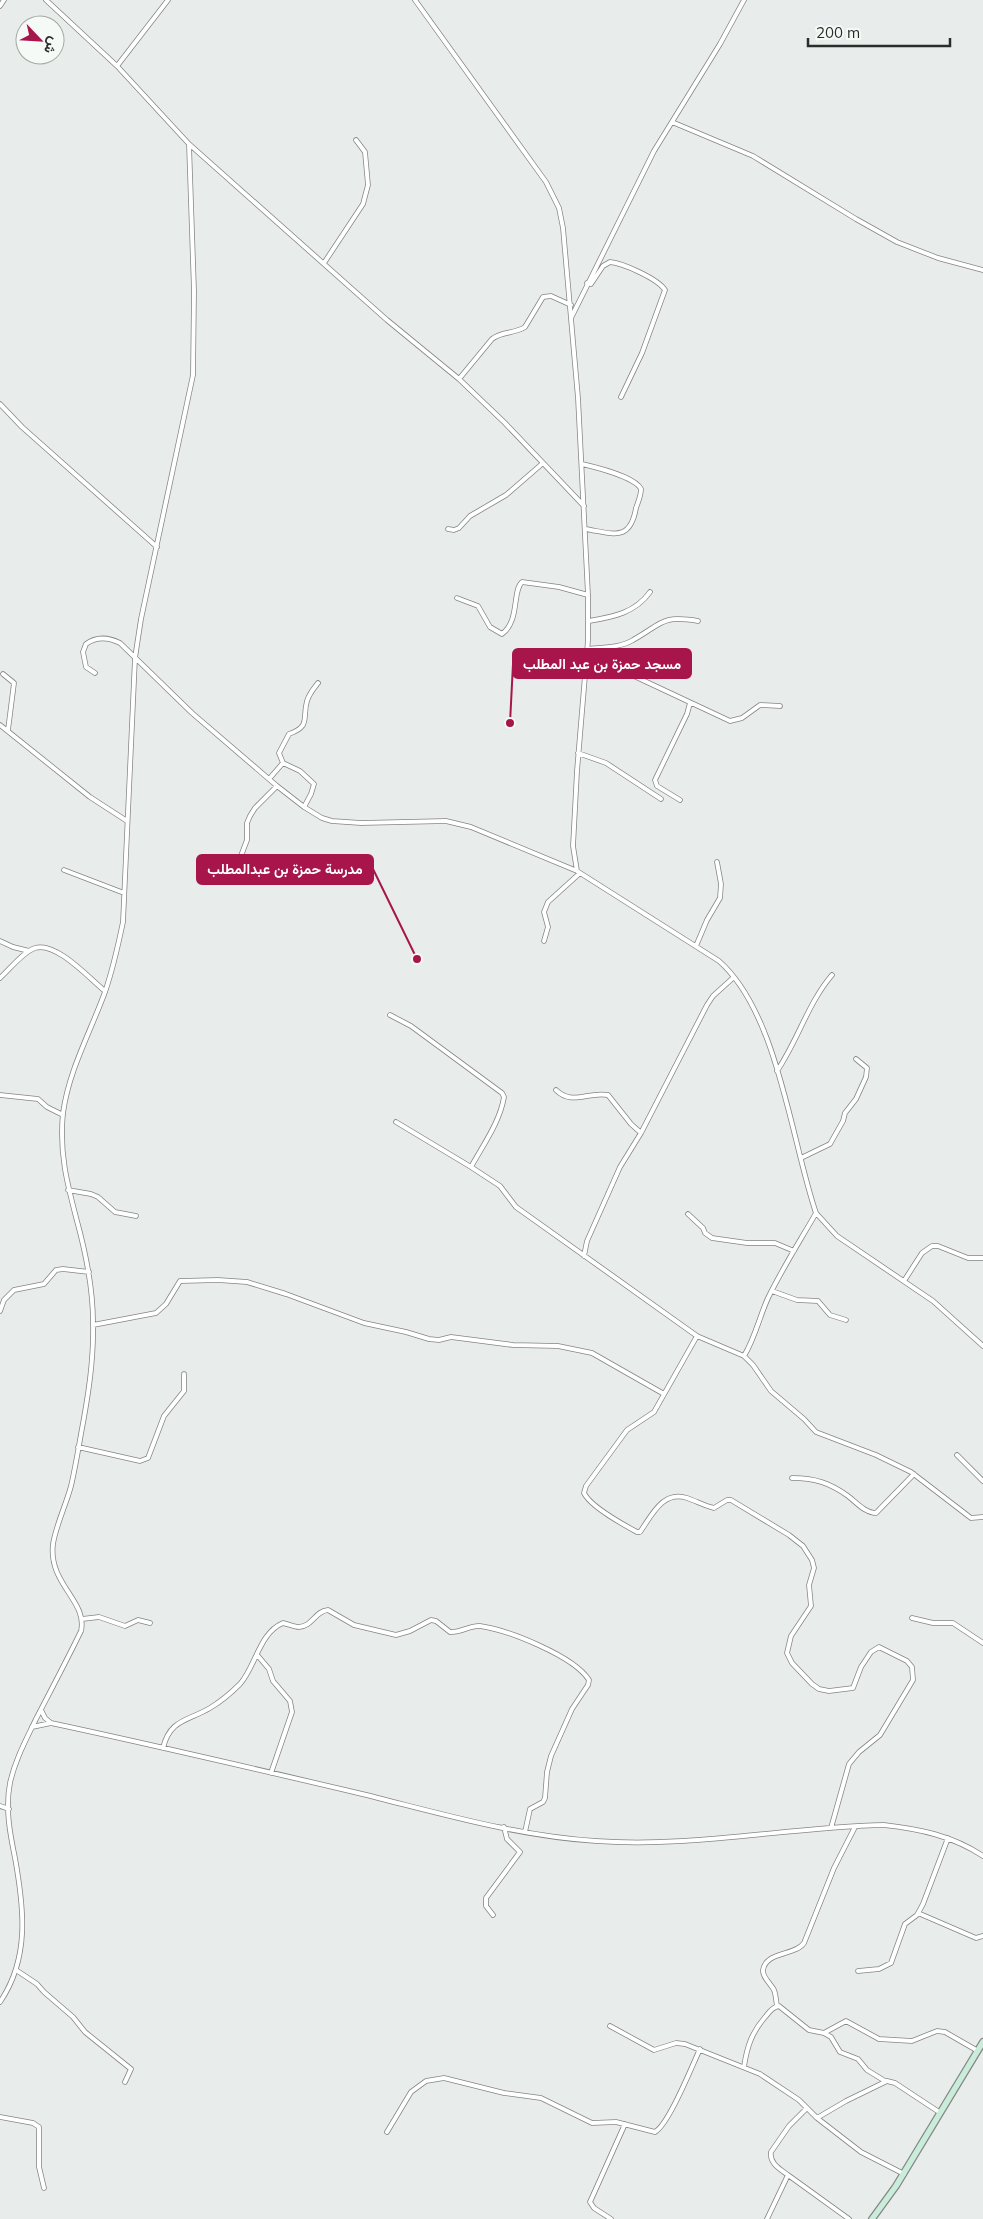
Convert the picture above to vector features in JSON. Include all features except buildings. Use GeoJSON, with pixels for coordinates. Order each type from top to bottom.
{"type":"FeatureCollection","features":[{"type":"Feature","properties":{"kind":"street"},"geometry":{"type":"LineString","coordinates":[[0,6],[4,0]]}},
{"type":"Feature","properties":{"kind":"street"},"geometry":{"type":"LineString","coordinates":[[46,0],[116,66],[189,144],[388,320],[459,379],[584,506]]}},
{"type":"Feature","properties":{"kind":"street"},"geometry":{"type":"LineString","coordinates":[[116,66],[168,0]]}},
{"type":"Feature","properties":{"kind":"street"},"geometry":{"type":"LineString","coordinates":[[415,0],[546,182],[559,208],[566,246],[572,317],[582,464],[589,621],[578,753],[573,846],[578,872]]}},
{"type":"Feature","properties":{"kind":"street"},"geometry":{"type":"LineString","coordinates":[[572,317],[587,283],[650,158],[744,0]]}},
{"type":"Feature","properties":{"kind":"street"},"geometry":{"type":"LineString","coordinates":[[672,122],[753,156],[897,242],[938,258],[983,270]]}},
{"type":"Feature","properties":{"kind":"street"},"geometry":{"type":"LineString","coordinates":[[324,263],[363,204],[368,185],[365,152],[356,140]]}},
{"type":"Feature","properties":{"kind":"street"},"geometry":{"type":"LineString","coordinates":[[0,2002],[16,1970],[23,1941],[23,1910],[8,1824],[10,1784],[15,1764],[32,1727],[81,1631],[82,1619],[59,1579],[52,1558],[53,1542],[71,1485],[92,1375],[93,1325],[88,1272],[68,1190],[62,1153],[63,1114],[75,1063],[105,991],[116,958],[123,922],[135,658],[193,375],[194,291],[189,144]]}},
{"type":"Feature","properties":{"kind":"street"},"geometry":{"type":"LineString","coordinates":[[587,283],[591,284],[603,266],[610,262],[634,271],[659,284],[665,290],[642,352],[622,397]]}},
{"type":"Feature","properties":{"kind":"street"},"geometry":{"type":"LineString","coordinates":[[459,379],[498,334],[525,328],[543,297],[551,296],[571,305]]}},
{"type":"Feature","properties":{"kind":"street"},"geometry":{"type":"LineString","coordinates":[[0,404],[22,427],[157,547]]}},
{"type":"Feature","properties":{"kind":"street"},"geometry":{"type":"LineString","coordinates":[[448,529],[454,530],[459,528],[470,516],[506,495],[543,463]]}},
{"type":"Feature","properties":{"kind":"street"},"geometry":{"type":"LineString","coordinates":[[582,464],[624,478],[639,485],[641,489],[634,520],[623,533],[617,535],[585,529]]}},
{"type":"Feature","properties":{"kind":"street"},"geometry":{"type":"LineString","coordinates":[[457,598],[478,606],[490,627],[502,634],[514,613],[518,588],[522,582],[559,587],[588,595]]}},
{"type":"Feature","properties":{"kind":"street"},"geometry":{"type":"LineString","coordinates":[[589,621],[630,610],[638,606],[650,592]]}},
{"type":"Feature","properties":{"kind":"street"},"geometry":{"type":"LineString","coordinates":[[587,651],[624,644],[672,618],[698,621]]}},
{"type":"Feature","properties":{"kind":"street"},"geometry":{"type":"LineString","coordinates":[[95,673],[86,667],[83,652],[86,644],[100,638],[114,640],[120,643],[192,713],[277,786],[322,818],[343,823],[460,823],[520,846],[578,872],[719,961],[734,977],[754,1010],[766,1036],[801,1158],[807,1187],[816,1213],[849,1246],[904,1281],[951,1316],[983,1346]]}},
{"type":"Feature","properties":{"kind":"street"},"geometry":{"type":"LineString","coordinates":[[587,651],[730,721],[742,718],[754,707],[760,705],[780,706]]}},
{"type":"Feature","properties":{"kind":"street"},"geometry":{"type":"LineString","coordinates":[[3,674],[14,683],[8,730]]}},
{"type":"Feature","properties":{"kind":"street"},"geometry":{"type":"LineString","coordinates":[[304,807],[314,784],[300,771],[283,764],[280,758],[280,749],[289,734],[298,731],[304,724],[307,703],[318,683]]}},
{"type":"Feature","properties":{"kind":"street"},"geometry":{"type":"LineString","coordinates":[[680,800],[656,786],[655,780],[687,714],[690,703]]}},
{"type":"Feature","properties":{"kind":"street"},"geometry":{"type":"LineString","coordinates":[[0,725],[90,796],[127,821]]}},
{"type":"Feature","properties":{"kind":"street"},"geometry":{"type":"LineString","coordinates":[[578,753],[606,763],[661,798]]}},
{"type":"Feature","properties":{"kind":"street"},"geometry":{"type":"LineString","coordinates":[[269,779],[283,764]]}},
{"type":"Feature","properties":{"kind":"street"},"geometry":{"type":"LineString","coordinates":[[236,869],[247,840],[247,822],[255,808],[277,786]]}},
{"type":"Feature","properties":{"kind":"street"},"geometry":{"type":"LineString","coordinates":[[696,946],[707,920],[720,898],[721,884],[717,862]]}},
{"type":"Feature","properties":{"kind":"street"},"geometry":{"type":"LineString","coordinates":[[64,870],[124,893]]}},
{"type":"Feature","properties":{"kind":"street"},"geometry":{"type":"LineString","coordinates":[[544,941],[548,927],[544,912],[548,902],[578,872]]}},
{"type":"Feature","properties":{"kind":"street"},"geometry":{"type":"LineString","coordinates":[[0,940],[13,947],[29,951]]}},
{"type":"Feature","properties":{"kind":"street"},"geometry":{"type":"LineString","coordinates":[[0,978],[29,951],[35,948],[47,948],[66,958],[105,991]]}},
{"type":"Feature","properties":{"kind":"street"},"geometry":{"type":"LineString","coordinates":[[777,1071],[792,1048],[811,1006],[832,975]]}},
{"type":"Feature","properties":{"kind":"street"},"geometry":{"type":"LineString","coordinates":[[584,1256],[587,1241],[620,1166],[641,1133],[713,996],[734,977]]}},
{"type":"Feature","properties":{"kind":"street"},"geometry":{"type":"LineString","coordinates":[[390,1015],[411,1026],[502,1093],[504,1097],[500,1111],[471,1167]]}},
{"type":"Feature","properties":{"kind":"street"},"geometry":{"type":"LineString","coordinates":[[801,1158],[830,1144],[843,1121],[845,1113],[856,1099],[866,1077],[867,1068],[856,1059]]}},
{"type":"Feature","properties":{"kind":"street"},"geometry":{"type":"LineString","coordinates":[[556,1090],[562,1096],[578,1099],[600,1093],[608,1095],[630,1124],[641,1133]]}},
{"type":"Feature","properties":{"kind":"street"},"geometry":{"type":"LineString","coordinates":[[0,1095],[38,1099],[63,1114]]}},
{"type":"Feature","properties":{"kind":"street"},"geometry":{"type":"LineString","coordinates":[[396,1122],[500,1186],[516,1207],[697,1336],[744,1356],[753,1365],[771,1391],[804,1419],[816,1432],[876,1455],[914,1474],[971,1518],[983,1517]]}},
{"type":"Feature","properties":{"kind":"street"},"geometry":{"type":"LineString","coordinates":[[68,1190],[91,1194],[98,1197],[115,1212],[136,1216]]}},
{"type":"Feature","properties":{"kind":"street"},"geometry":{"type":"LineString","coordinates":[[744,1356],[754,1338],[772,1290],[816,1213]]}},
{"type":"Feature","properties":{"kind":"street"},"geometry":{"type":"LineString","coordinates":[[688,1214],[712,1238],[747,1243],[775,1243],[794,1251]]}},
{"type":"Feature","properties":{"kind":"street"},"geometry":{"type":"LineString","coordinates":[[904,1281],[922,1252],[932,1246],[938,1246],[968,1258],[983,1258]]}},
{"type":"Feature","properties":{"kind":"street"},"geometry":{"type":"LineString","coordinates":[[0,1311],[4,1300],[14,1290],[44,1284],[56,1270],[88,1272]]}},
{"type":"Feature","properties":{"kind":"street"},"geometry":{"type":"LineString","coordinates":[[93,1325],[156,1313],[180,1281],[218,1280],[246,1282],[286,1294],[364,1323],[428,1339],[468,1338],[513,1345],[558,1346],[592,1353],[664,1394]]}},
{"type":"Feature","properties":{"kind":"street"},"geometry":{"type":"LineString","coordinates":[[772,1290],[797,1300],[818,1301],[830,1315],[846,1320]]}},
{"type":"Feature","properties":{"kind":"street"},"geometry":{"type":"LineString","coordinates":[[697,1336],[650,1416],[626,1430],[584,1489],[585,1496],[637,1532],[640,1532],[651,1515],[665,1501],[677,1495],[714,1508],[728,1500],[736,1502],[803,1546],[812,1560],[814,1568],[809,1585],[811,1606],[792,1636],[787,1652],[788,1658],[812,1684],[820,1689],[829,1691],[850,1690],[855,1685],[860,1667],[871,1652],[879,1647],[907,1661],[912,1667],[913,1680],[886,1726],[880,1735],[859,1752],[849,1764],[831,1828]]}},
{"type":"Feature","properties":{"kind":"street"},"geometry":{"type":"LineString","coordinates":[[78,1446],[140,1461],[148,1458],[164,1416],[184,1391],[184,1374]]}},
{"type":"Feature","properties":{"kind":"street"},"geometry":{"type":"LineString","coordinates":[[957,1456],[983,1481]]}},
{"type":"Feature","properties":{"kind":"street"},"geometry":{"type":"LineString","coordinates":[[792,1478],[815,1478],[847,1495],[866,1510],[876,1513],[914,1474]]}},
{"type":"Feature","properties":{"kind":"street"},"geometry":{"type":"LineString","coordinates":[[163,1748],[166,1736],[173,1727],[219,1702],[240,1683],[258,1656],[269,1634],[277,1625],[283,1622],[298,1627],[308,1625],[317,1614],[328,1610],[354,1625],[396,1635],[410,1631],[431,1620],[436,1621],[450,1632],[478,1626],[500,1630],[550,1650],[583,1672],[589,1680],[588,1685],[572,1709],[551,1756],[545,1798],[543,1802],[530,1809],[525,1832]]}},
{"type":"Feature","properties":{"kind":"street"},"geometry":{"type":"LineString","coordinates":[[82,1619],[99,1617],[125,1626],[141,1620],[150,1623]]}},
{"type":"Feature","properties":{"kind":"street"},"geometry":{"type":"LineString","coordinates":[[912,1618],[933,1623],[952,1623],[983,1643]]}},
{"type":"Feature","properties":{"kind":"street"},"geometry":{"type":"LineString","coordinates":[[258,1656],[269,1669],[273,1681],[286,1694],[290,1701],[292,1712],[272,1773]]}},
{"type":"Feature","properties":{"kind":"street"},"geometry":{"type":"LineString","coordinates":[[41,1710],[45,1718],[51,1723]]}},
{"type":"Feature","properties":{"kind":"street"},"geometry":{"type":"LineString","coordinates":[[32,1727],[51,1723],[272,1773],[457,1818],[525,1832],[594,1842],[663,1843],[855,1826],[903,1827],[948,1838],[983,1856]]}},
{"type":"Feature","properties":{"kind":"street"},"geometry":{"type":"LineString","coordinates":[[0,1806],[9,1809]]}},
{"type":"Feature","properties":{"kind":"street"},"geometry":{"type":"LineString","coordinates":[[744,2067],[751,2036],[756,2027],[776,2006],[775,1992],[763,1973],[765,1966],[770,1959],[795,1951],[804,1942],[834,1868],[855,1826]]}},
{"type":"Feature","properties":{"kind":"street"},"geometry":{"type":"LineString","coordinates":[[493,1915],[486,1906],[486,1898],[520,1852],[507,1839],[504,1828]]}},
{"type":"Feature","properties":{"kind":"street"},"geometry":{"type":"LineString","coordinates":[[858,1971],[880,1969],[889,1965],[905,1924],[918,1913],[926,1897],[948,1838]]}},
{"type":"Feature","properties":{"kind":"street"},"geometry":{"type":"LineString","coordinates":[[918,1913],[976,1938],[983,1936]]}},
{"type":"Feature","properties":{"kind":"street"},"geometry":{"type":"LineString","coordinates":[[16,1970],[35,1982],[73,2017],[85,2032],[130,2069],[125,2082]]}},
{"type":"Feature","properties":{"kind":"street"},"geometry":{"type":"LineString","coordinates":[[776,2006],[783,2008],[809,2030],[824,2033],[834,2040],[842,2054],[858,2059],[867,2070],[885,2081],[895,2083],[939,2112]]}},
{"type":"Feature","properties":{"kind":"street"},"geometry":{"type":"LineString","coordinates":[[824,2033],[846,2021],[879,2039],[912,2041],[941,2031],[950,2034],[978,2051]]}},
{"type":"Feature","properties":{"kind":"street"},"geometry":{"type":"LineString","coordinates":[[610,2026],[654,2050],[676,2043],[686,2044],[744,2067],[782,2088],[817,2118],[868,2156],[904,2174]]}},
{"type":"Feature","properties":{"kind":"street"},"geometry":{"type":"LineString","coordinates":[[872,2219],[892,2194],[939,2112],[983,2042]]}},
{"type":"Feature","properties":{"kind":"street"},"geometry":{"type":"LineString","coordinates":[[387,2132],[411,2092],[426,2081],[437,2078],[541,2098],[592,2123],[616,2122],[649,2132],[660,2130],[700,2049]]}},
{"type":"Feature","properties":{"kind":"street"},"geometry":{"type":"LineString","coordinates":[[817,2118],[885,2081]]}},
{"type":"Feature","properties":{"kind":"street"},"geometry":{"type":"LineString","coordinates":[[807,2108],[789,2126],[771,2154],[773,2163],[850,2219]]}},
{"type":"Feature","properties":{"kind":"street"},"geometry":{"type":"LineString","coordinates":[[0,2117],[33,2123],[39,2127],[39,2166],[44,2188]]}},
{"type":"Feature","properties":{"kind":"street"},"geometry":{"type":"LineString","coordinates":[[611,2219],[594,2208],[590,2202],[625,2124]]}},
{"type":"Feature","properties":{"kind":"street"},"geometry":{"type":"LineString","coordinates":[[767,2219],[788,2175]]}},
{"type":"Feature","properties":{"kind":"place","name":"مسجد حمزة بن عبد المطلب"},"geometry":{"type":"Point","coordinates":[510,723]}},
{"type":"Feature","properties":{"kind":"place","name":"مدرسة حمزة بن عبدالمطلب"},"geometry":{"type":"Point","coordinates":[417,959]}}]}
